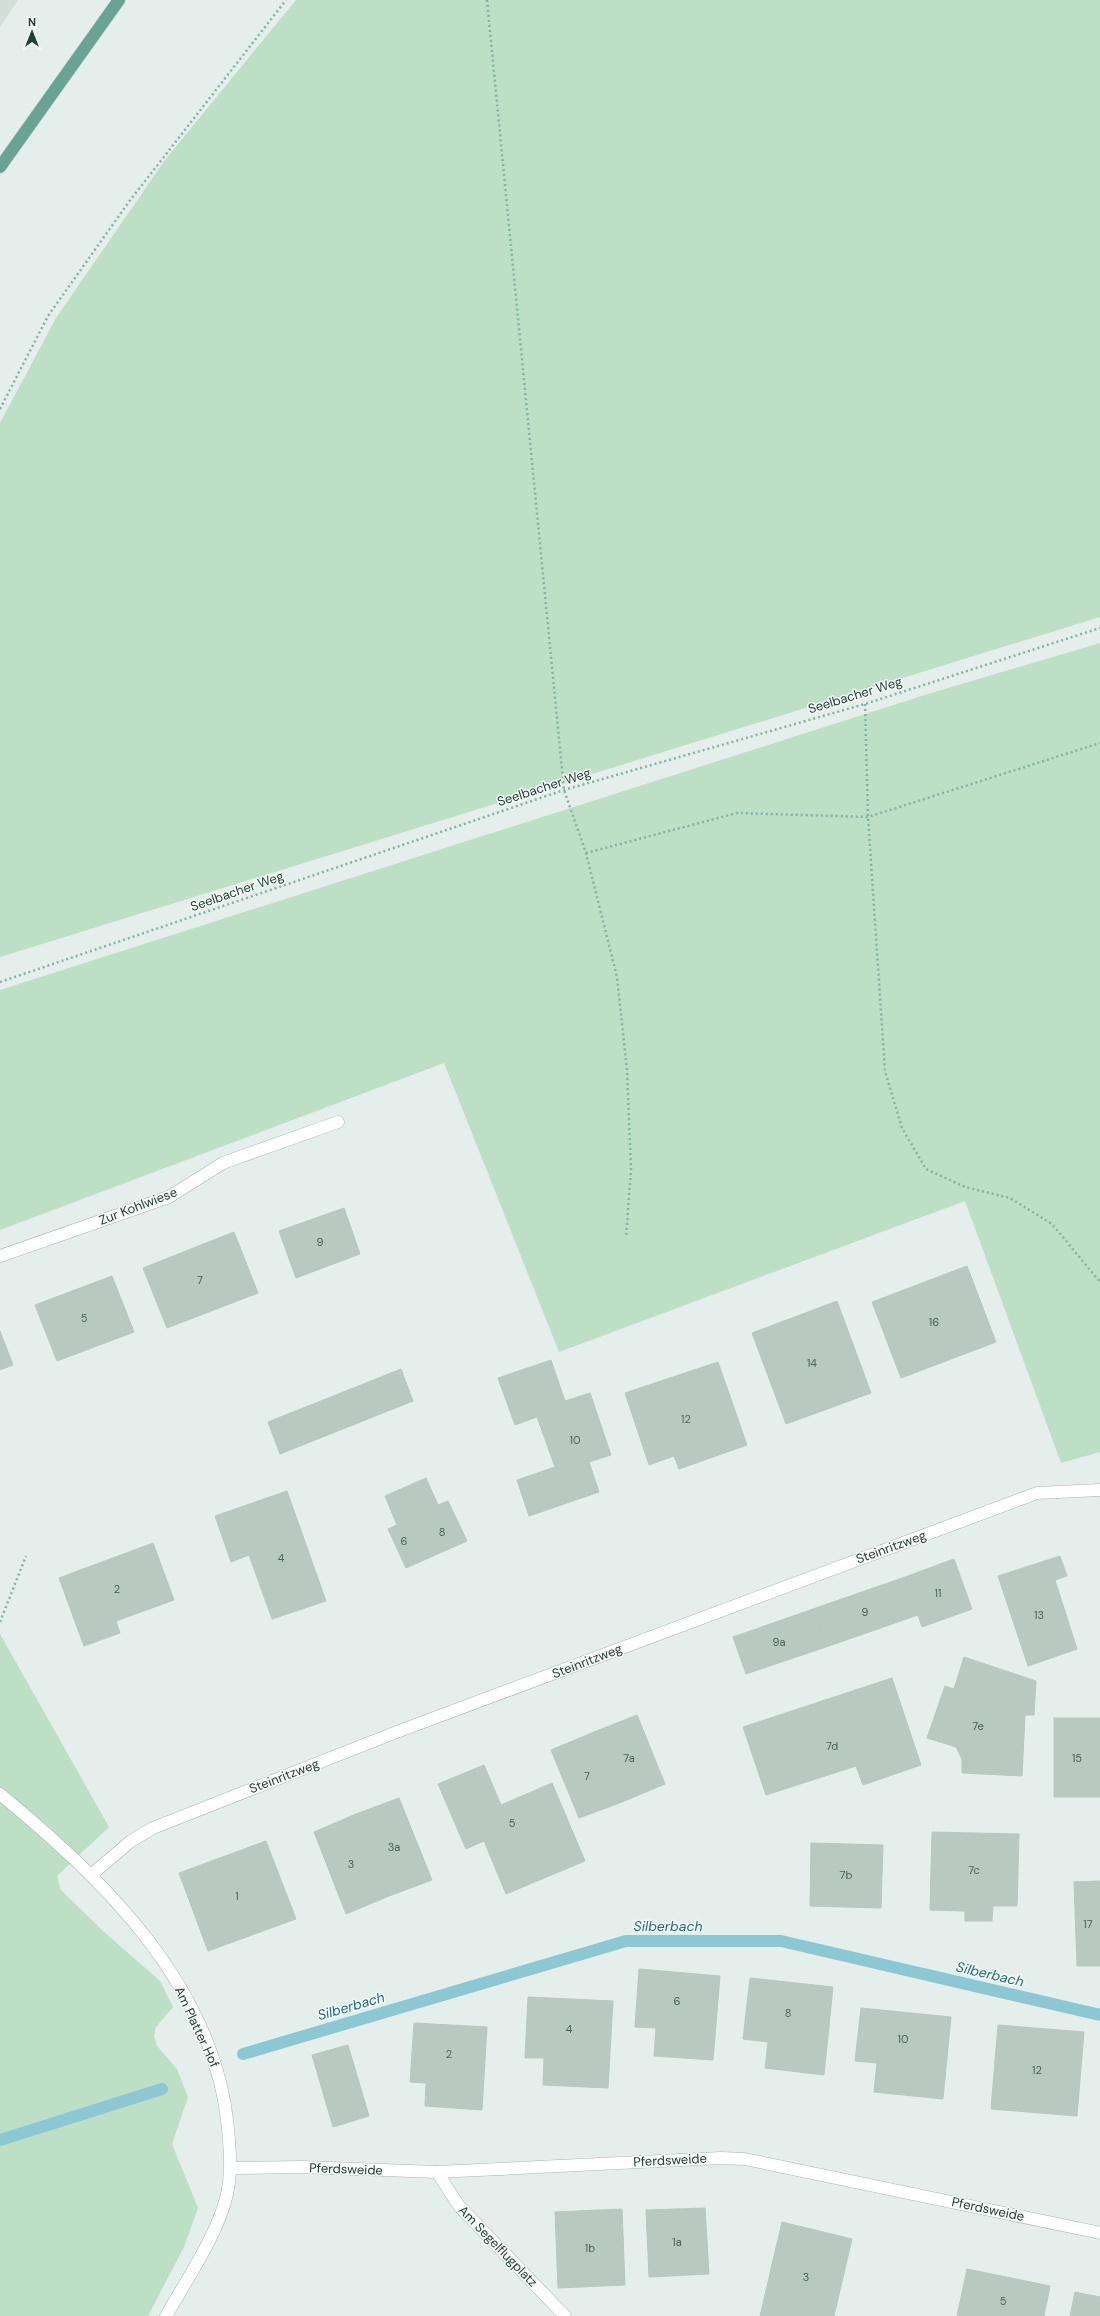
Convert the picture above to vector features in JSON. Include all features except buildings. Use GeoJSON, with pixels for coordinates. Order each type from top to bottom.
{"type":"FeatureCollection","features":[{"type":"Feature","properties":{"kind":"main road"},"geometry":{"type":"LineString","coordinates":[[0,167],[119,0]]}},
{"type":"Feature","properties":{"kind":"street","name":"Zur Kohlwiese"},"geometry":{"type":"LineString","coordinates":[[0,1256],[170,1197],[223,1164],[338,1122]]}},
{"type":"Feature","properties":{"kind":"street","name":"Steinritzweg"},"geometry":{"type":"LineString","coordinates":[[91,1875],[131,1840],[154,1828],[394,1733],[1037,1493],[1100,1490]]}},
{"type":"Feature","properties":{"kind":"street","name":"Am Platter Hof"},"geometry":{"type":"LineString","coordinates":[[0,1794],[40,1827],[91,1875],[124,1910],[153,1945],[190,2005],[208,2044],[220,2078],[226,2107],[232,2168],[227,2196],[214,2230],[166,2316]]}},
{"type":"Feature","properties":{"kind":"street","name":"Pferdsweide"},"geometry":{"type":"LineString","coordinates":[[232,2168],[302,2167],[437,2172],[721,2158],[745,2159],[1100,2233]]}},
{"type":"Feature","properties":{"kind":"street","name":"Am Segelflugplatz"},"geometry":{"type":"LineString","coordinates":[[437,2172],[459,2206],[565,2316]]}},
{"type":"Feature","properties":{"kind":"path"},"geometry":{"type":"LineString","coordinates":[[0,409],[48,316],[128,203],[286,0]]}},
{"type":"Feature","properties":{"kind":"path"},"geometry":{"type":"LineString","coordinates":[[487,0],[564,790],[586,853],[617,977],[627,1070],[631,1170],[626,1237]]}},
{"type":"Feature","properties":{"kind":"path","name":"Seelbacher Weg"},"geometry":{"type":"LineString","coordinates":[[0,982],[564,790],[865,704],[1100,628]]}},
{"type":"Feature","properties":{"kind":"path"},"geometry":{"type":"LineString","coordinates":[[865,704],[868,817],[885,1071],[902,1128],[926,1169],[965,1187],[1010,1198],[1052,1224],[1100,1282]]}},
{"type":"Feature","properties":{"kind":"path"},"geometry":{"type":"LineString","coordinates":[[586,853],[737,812],[868,817],[1100,743]]}},
{"type":"Feature","properties":{"kind":"path"},"geometry":{"type":"LineString","coordinates":[[0,1622],[26,1556]]}},
{"type":"Feature","properties":{"kind":"shaded area"},"geometry":{"type":"Polygon","coordinates":[[[0,0],[18,0],[0,27],[0,0]]]}},
{"type":"Feature","properties":{"kind":"green space"},"geometry":{"type":"Polygon","coordinates":[[[296,0],[1100,0],[1100,617],[0,957],[0,423],[56,318],[165,160],[296,0]]]}},
{"type":"Feature","properties":{"kind":"green space"},"geometry":{"type":"Polygon","coordinates":[[[1100,643],[1100,1452],[1061,1463],[965,1201],[559,1352],[444,1063],[0,1230],[0,990],[928,694],[1100,643]]]}},
{"type":"Feature","properties":{"kind":"green space"},"geometry":{"type":"Polygon","coordinates":[[[0,1634],[109,1827],[57,1876],[61,1890],[103,1931],[160,1981],[173,2007],[156,2027],[154,2036],[157,2046],[177,2069],[188,2097],[172,2144],[198,2208],[184,2247],[148,2316],[0,2316],[0,1634]]]}},
{"type":"Feature","properties":{"kind":"waterway","name":"Silberbach"},"geometry":{"type":"LineString","coordinates":[[243,2054],[626,1941],[781,1941],[1100,2015]]}},
{"type":"Feature","properties":{"kind":"waterway","name":"Silberbach"},"geometry":{"type":"LineString","coordinates":[[0,2140],[162,2089]]}}]}
